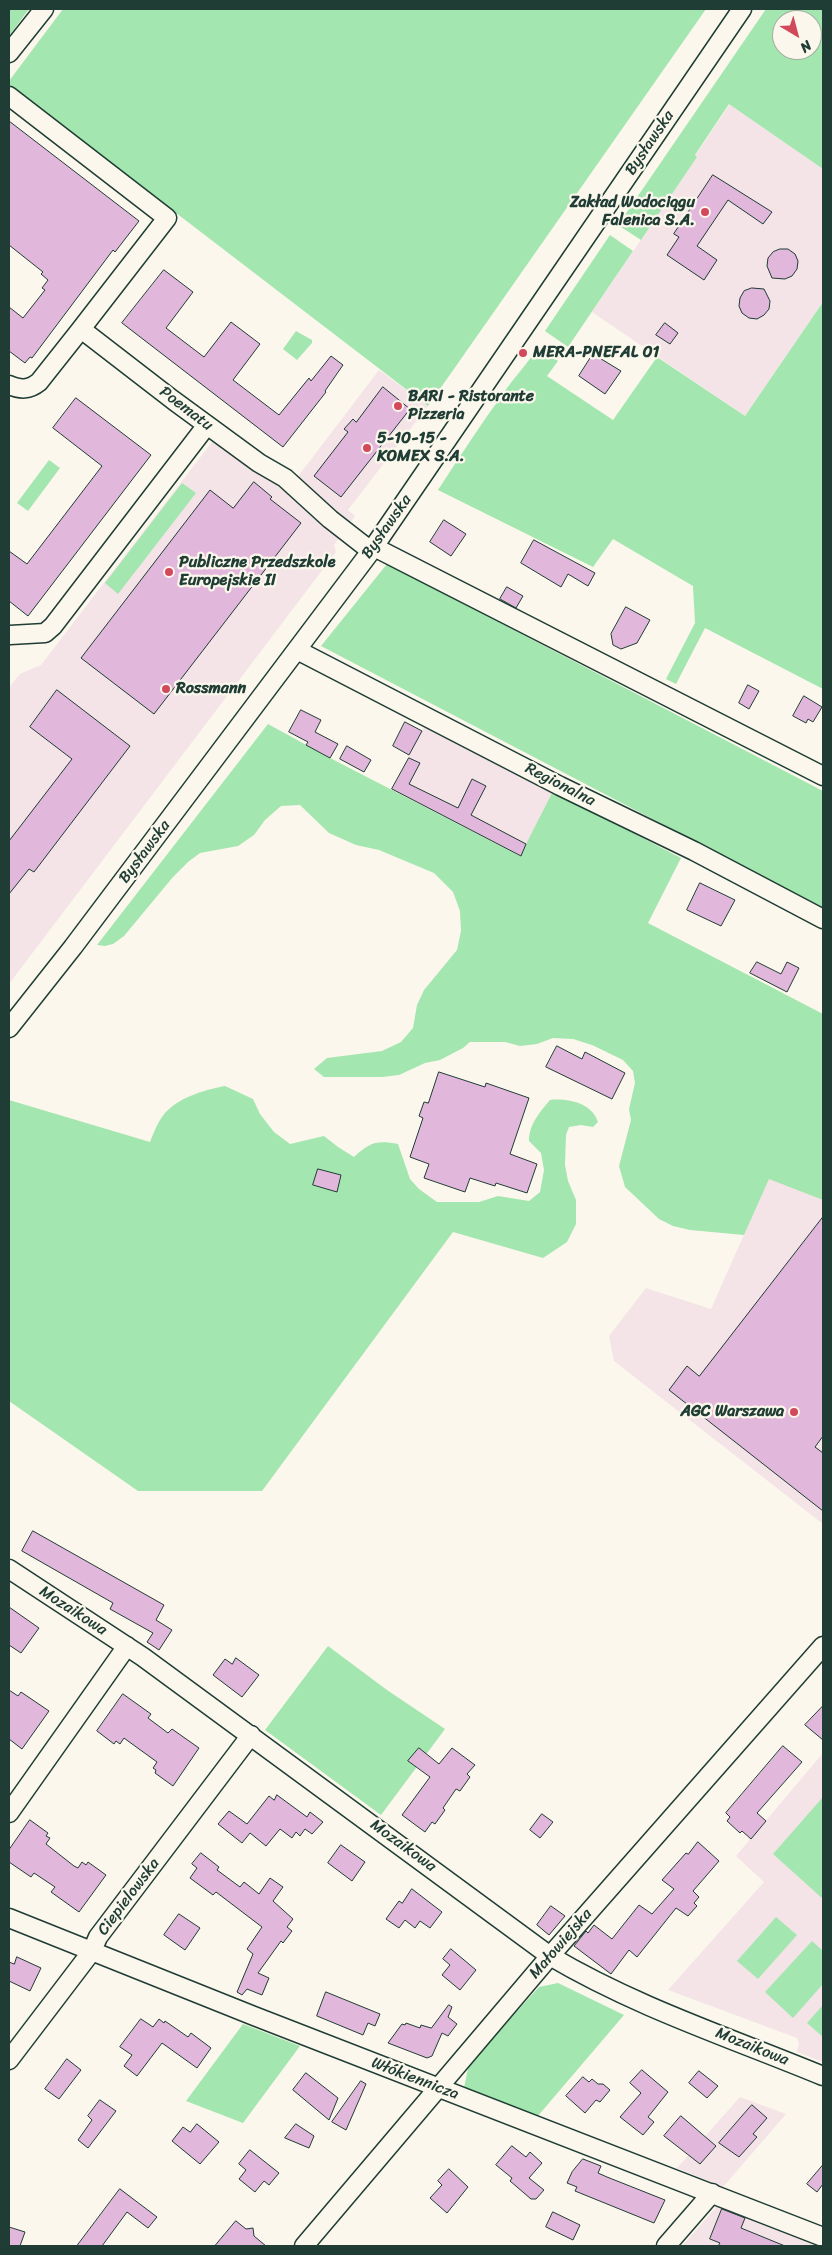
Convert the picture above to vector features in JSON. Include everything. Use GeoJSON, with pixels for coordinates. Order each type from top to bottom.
{"type":"FeatureCollection","features":[{"type":"Feature","properties":{"kind":"street"},"geometry":{"type":"LineString","coordinates":[[9,53],[44,9]]}},
{"type":"Feature","properties":{"kind":"street","name":"Bysławska"},"geometry":{"type":"LineString","coordinates":[[9,1028],[73,947],[372,549],[742,9]]}},
{"type":"Feature","properties":{"kind":"street"},"geometry":{"type":"LineString","coordinates":[[9,96],[167,218],[39,382],[33,387],[24,390],[9,385]]}},
{"type":"Feature","properties":{"kind":"street","name":"Poematu"},"geometry":{"type":"LineString","coordinates":[[81,328],[207,425],[259,463],[285,478],[330,519],[372,549]]}},
{"type":"Feature","properties":{"kind":"street"},"geometry":{"type":"LineString","coordinates":[[13,637],[45,633],[53,626],[207,425]]}},
{"type":"Feature","properties":{"kind":"street"},"geometry":{"type":"LineString","coordinates":[[372,549],[823,776]]}},
{"type":"Feature","properties":{"kind":"street","name":"Regionalna"},"geometry":{"type":"LineString","coordinates":[[297,650],[560,786],[694,851],[823,919]]}},
{"type":"Feature","properties":{"kind":"street","name":"Mozaikowa"},"geometry":{"type":"LineString","coordinates":[[9,1569],[127,1646],[251,1735],[550,1956],[582,1976],[624,1996],[823,2076]]}},
{"type":"Feature","properties":{"kind":"street"},"geometry":{"type":"LineString","coordinates":[[9,1813],[127,1646]]}},
{"type":"Feature","properties":{"kind":"street","name":"Małowiejska"},"geometry":{"type":"LineString","coordinates":[[304,2246],[550,1956],[823,1646]]}},
{"type":"Feature","properties":{"kind":"street","name":"Ciepielowska"},"geometry":{"type":"LineString","coordinates":[[9,2060],[251,1735]]}},
{"type":"Feature","properties":{"kind":"street","name":"Włókiennicza"},"geometry":{"type":"LineString","coordinates":[[9,1918],[823,2237]]}},
{"type":"Feature","properties":{"kind":"street"},"geometry":{"type":"LineString","coordinates":[[666,2246],[712,2194]]}},
{"type":"Feature","properties":{"kind":"shaded area"},"geometry":{"type":"Polygon","coordinates":[[[730,104],[823,169],[823,302],[745,416],[592,312],[697,157],[695,156],[730,104]]]}},
{"type":"Feature","properties":{"kind":"shaded area"},"geometry":{"type":"Polygon","coordinates":[[[379,370],[428,406],[348,510],[355,516],[334,545],[336,552],[9,984],[9,687],[20,674],[41,665],[215,438],[290,487],[379,370]]]}},
{"type":"Feature","properties":{"kind":"shaded area"},"geometry":{"type":"Polygon","coordinates":[[[425,725],[553,791],[521,856],[392,789],[425,725]]]}},
{"type":"Feature","properties":{"kind":"shaded area"},"geometry":{"type":"Polygon","coordinates":[[[769,1178],[823,1200],[823,1524],[614,1361],[609,1336],[646,1288],[711,1309],[769,1178]]]}},
{"type":"Feature","properties":{"kind":"shaded area"},"geometry":{"type":"Polygon","coordinates":[[[823,1753],[823,2062],[797,2052],[799,2043],[797,2038],[668,1990],[764,1882],[736,1856],[823,1753]]]}},
{"type":"Feature","properties":{"kind":"shaded area"},"geometry":{"type":"Polygon","coordinates":[[[740,2097],[786,2114],[723,2187],[677,2168],[740,2097]]]}},
{"type":"Feature","properties":{"kind":"shaded area"},"geometry":{"type":"Polygon","coordinates":[[[718,2205],[823,2246],[682,2246],[718,2205]]]}},
{"type":"Feature","properties":{"kind":"green space"},"geometry":{"type":"Polygon","coordinates":[[[9,9],[29,9],[9,36],[9,9]]]}},
{"type":"Feature","properties":{"kind":"green space"},"geometry":{"type":"Polygon","coordinates":[[[63,9],[706,9],[428,406],[9,85],[9,81],[63,9]]]}},
{"type":"Feature","properties":{"kind":"green space"},"geometry":{"type":"Polygon","coordinates":[[[766,9],[823,9],[823,169],[729,104],[695,155],[697,157],[641,240],[618,225],[766,9]]]}},
{"type":"Feature","properties":{"kind":"green space"},"geometry":{"type":"Polygon","coordinates":[[[610,235],[633,251],[568,347],[545,331],[610,235]]]}},
{"type":"Feature","properties":{"kind":"green space"},"geometry":{"type":"Polygon","coordinates":[[[823,302],[823,689],[705,628],[676,684],[666,679],[695,623],[693,586],[613,539],[593,567],[438,490],[486,418],[537,348],[558,361],[547,376],[613,420],[657,357],[745,416],[823,302]]]}},
{"type":"Feature","properties":{"kind":"green space"},"geometry":{"type":"Polygon","coordinates":[[[296,331],[312,340],[312,343],[297,360],[283,349],[296,331]]]}},
{"type":"Feature","properties":{"kind":"green space"},"geometry":{"type":"Polygon","coordinates":[[[49,460],[60,468],[28,511],[17,503],[49,460]]]}},
{"type":"Feature","properties":{"kind":"green space"},"geometry":{"type":"Polygon","coordinates":[[[182,483],[196,493],[118,594],[105,583],[182,483]]]}},
{"type":"Feature","properties":{"kind":"green space"},"geometry":{"type":"Polygon","coordinates":[[[387,564],[823,791],[823,908],[321,646],[387,564]]]}},
{"type":"Feature","properties":{"kind":"green space"},"geometry":{"type":"Polygon","coordinates":[[[268,724],[520,856],[553,791],[681,858],[648,923],[823,1014],[823,1200],[769,1179],[744,1235],[690,1230],[673,1226],[659,1219],[625,1187],[619,1166],[631,1120],[629,1109],[635,1083],[633,1071],[623,1060],[592,1045],[573,1039],[553,1038],[537,1044],[520,1046],[505,1042],[470,1042],[463,1048],[440,1060],[425,1063],[399,1075],[382,1077],[324,1077],[314,1069],[327,1058],[382,1051],[401,1042],[413,1028],[417,1005],[424,990],[457,950],[461,931],[460,911],[453,892],[434,873],[379,850],[356,845],[329,833],[300,805],[281,806],[265,820],[254,835],[238,846],[200,853],[173,877],[124,936],[113,944],[97,945],[268,724]]]}},
{"type":"Feature","properties":{"kind":"green space"},"geometry":{"type":"Polygon","coordinates":[[[225,1086],[253,1099],[260,1114],[274,1132],[290,1144],[324,1136],[354,1157],[374,1143],[398,1144],[410,1179],[419,1189],[437,1202],[479,1202],[498,1196],[529,1201],[540,1192],[544,1170],[541,1153],[529,1141],[529,1135],[542,1109],[550,1100],[572,1101],[585,1106],[598,1122],[593,1127],[581,1125],[569,1127],[566,1135],[565,1165],[568,1181],[576,1200],[576,1224],[567,1242],[543,1258],[453,1232],[262,1491],[138,1491],[9,1401],[9,1100],[150,1142],[160,1120],[174,1105],[190,1096],[225,1086]]]}},
{"type":"Feature","properties":{"kind":"green space"},"geometry":{"type":"Polygon","coordinates":[[[328,1646],[387,1690],[445,1729],[381,1815],[265,1730],[328,1646]]]}},
{"type":"Feature","properties":{"kind":"green space"},"geometry":{"type":"Polygon","coordinates":[[[823,1797],[823,1899],[773,1854],[823,1797]]]}},
{"type":"Feature","properties":{"kind":"green space"},"geometry":{"type":"Polygon","coordinates":[[[776,1917],[797,1935],[758,1979],[737,1961],[776,1917]]]}},
{"type":"Feature","properties":{"kind":"green space"},"geometry":{"type":"Polygon","coordinates":[[[812,1941],[823,1951],[823,1984],[793,2018],[765,1992],[812,1941]]]}},
{"type":"Feature","properties":{"kind":"green space"},"geometry":{"type":"Polygon","coordinates":[[[558,1983],[624,2015],[537,2117],[464,2088],[469,2064],[539,1987],[558,1983]]]}},
{"type":"Feature","properties":{"kind":"green space"},"geometry":{"type":"Polygon","coordinates":[[[823,2005],[823,2037],[807,2023],[823,2005]]]}},
{"type":"Feature","properties":{"kind":"green space"},"geometry":{"type":"Polygon","coordinates":[[[243,2024],[300,2046],[243,2123],[186,2101],[243,2024]]]}},
{"type":"Feature","properties":{"kind":"building"},"geometry":{"type":"Polygon","coordinates":[[[9,121],[139,221],[115,252],[113,250],[32,358],[30,357],[25,363],[9,351],[9,307],[23,318],[45,290],[42,288],[48,280],[41,274],[43,272],[9,245],[9,121]]]}},
{"type":"Feature","properties":{"kind":"building","name":"Zakład Wodociągu Falenica S.A."},"geometry":{"type":"Polygon","coordinates":[[[713,175],[772,212],[763,224],[728,200],[697,246],[717,260],[704,280],[667,255],[679,237],[674,234],[713,175]]]}},
{"type":"Feature","properties":{"kind":"building"},"geometry":{"type":"Polygon","coordinates":[[[780,249],[788,249],[795,254],[798,261],[797,269],[792,276],[785,279],[772,278],[767,266],[768,258],[773,252],[780,249]]]}},
{"type":"Feature","properties":{"kind":"building"},"geometry":{"type":"Polygon","coordinates":[[[164,270],[193,292],[166,328],[204,357],[231,322],[260,344],[233,380],[279,415],[309,378],[311,381],[331,356],[343,365],[326,392],[283,447],[122,323],[164,270]]]}},
{"type":"Feature","properties":{"kind":"building"},"geometry":{"type":"Polygon","coordinates":[[[752,288],[764,289],[770,301],[769,309],[757,319],[749,318],[742,313],[739,306],[740,298],[744,291],[752,288]]]}},
{"type":"Feature","properties":{"kind":"building"},"geometry":{"type":"Polygon","coordinates":[[[665,323],[678,333],[670,344],[656,335],[665,323]]]}},
{"type":"Feature","properties":{"kind":"building"},"geometry":{"type":"Polygon","coordinates":[[[593,354],[621,371],[605,394],[579,376],[593,354]]]}},
{"type":"Feature","properties":{"kind":"building"},"geometry":{"type":"Polygon","coordinates":[[[383,387],[410,409],[341,497],[314,476],[348,432],[344,429],[353,419],[356,422],[383,387]]]}},
{"type":"Feature","properties":{"kind":"building"},"geometry":{"type":"Polygon","coordinates":[[[76,398],[151,455],[28,616],[9,601],[9,551],[27,564],[102,466],[53,428],[76,398]]]}},
{"type":"Feature","properties":{"kind":"building"},"geometry":{"type":"Polygon","coordinates":[[[254,482],[272,497],[270,499],[301,523],[154,714],[81,658],[210,490],[233,508],[254,482]]]}},
{"type":"Feature","properties":{"kind":"building"},"geometry":{"type":"Polygon","coordinates":[[[444,520],[466,534],[451,556],[430,542],[444,520]]]}},
{"type":"Feature","properties":{"kind":"building"},"geometry":{"type":"Polygon","coordinates":[[[534,540],[595,573],[588,586],[568,574],[561,587],[521,563],[534,540]]]}},
{"type":"Feature","properties":{"kind":"building"},"geometry":{"type":"Polygon","coordinates":[[[507,587],[523,596],[516,608],[500,599],[507,587]]]}},
{"type":"Feature","properties":{"kind":"building"},"geometry":{"type":"Polygon","coordinates":[[[626,607],[650,620],[637,643],[621,649],[613,645],[611,634],[626,607]]]}},
{"type":"Feature","properties":{"kind":"building"},"geometry":{"type":"Polygon","coordinates":[[[748,685],[759,691],[749,709],[739,703],[748,685]]]}},
{"type":"Feature","properties":{"kind":"building"},"geometry":{"type":"Polygon","coordinates":[[[57,690],[130,746],[34,872],[29,869],[9,894],[9,841],[72,759],[30,727],[57,690]]]}},
{"type":"Feature","properties":{"kind":"building"},"geometry":{"type":"Polygon","coordinates":[[[804,696],[822,707],[813,722],[808,719],[806,723],[793,716],[804,696]]]}},
{"type":"Feature","properties":{"kind":"building"},"geometry":{"type":"Polygon","coordinates":[[[301,710],[321,720],[315,732],[338,744],[330,758],[306,745],[308,742],[289,732],[301,710]]]}},
{"type":"Feature","properties":{"kind":"building"},"geometry":{"type":"Polygon","coordinates":[[[405,722],[422,731],[409,755],[393,746],[405,722]]]}},
{"type":"Feature","properties":{"kind":"building"},"geometry":{"type":"Polygon","coordinates":[[[347,746],[371,760],[364,772],[340,759],[347,746]]]}},
{"type":"Feature","properties":{"kind":"building"},"geometry":{"type":"Polygon","coordinates":[[[409,758],[420,763],[409,784],[458,808],[472,779],[486,786],[471,815],[526,844],[521,856],[392,789],[409,758]]]}},
{"type":"Feature","properties":{"kind":"building"},"geometry":{"type":"Polygon","coordinates":[[[700,883],[735,900],[721,926],[687,910],[700,883]]]}},
{"type":"Feature","properties":{"kind":"building"},"geometry":{"type":"Polygon","coordinates":[[[757,962],[781,974],[787,962],[799,968],[787,992],[750,973],[757,962]]]}},
{"type":"Feature","properties":{"kind":"building"},"geometry":{"type":"Polygon","coordinates":[[[557,1046],[582,1059],[585,1052],[625,1073],[612,1099],[546,1067],[557,1046]]]}},
{"type":"Feature","properties":{"kind":"building"},"geometry":{"type":"Polygon","coordinates":[[[439,1072],[485,1087],[486,1083],[529,1098],[510,1154],[537,1164],[527,1193],[496,1183],[495,1186],[470,1178],[465,1192],[424,1178],[429,1164],[410,1157],[423,1118],[419,1116],[424,1102],[428,1103],[439,1072]]]}},
{"type":"Feature","properties":{"kind":"building"},"geometry":{"type":"Polygon","coordinates":[[[318,1169],[341,1175],[337,1192],[313,1185],[318,1169]]]}},
{"type":"Feature","properties":{"kind":"building"},"geometry":{"type":"Polygon","coordinates":[[[823,1217],[823,1436],[815,1447],[823,1453],[823,1511],[669,1390],[687,1366],[699,1376],[823,1217]]]}},
{"type":"Feature","properties":{"kind":"building"},"geometry":{"type":"Polygon","coordinates":[[[33,1531],[164,1605],[156,1620],[172,1630],[159,1650],[147,1642],[153,1633],[110,1609],[113,1603],[22,1551],[33,1531]]]}},
{"type":"Feature","properties":{"kind":"building"},"geometry":{"type":"Polygon","coordinates":[[[9,1607],[39,1628],[21,1653],[9,1645],[9,1607]]]}},
{"type":"Feature","properties":{"kind":"building"},"geometry":{"type":"Polygon","coordinates":[[[236,1658],[259,1675],[242,1697],[213,1675],[225,1659],[232,1664],[236,1658]]]}},
{"type":"Feature","properties":{"kind":"building"},"geometry":{"type":"Polygon","coordinates":[[[9,1690],[18,1696],[21,1692],[49,1711],[22,1749],[9,1739],[9,1690]]]}},
{"type":"Feature","properties":{"kind":"building"},"geometry":{"type":"Polygon","coordinates":[[[123,1694],[151,1714],[148,1718],[168,1733],[172,1729],[199,1748],[173,1786],[155,1773],[156,1770],[153,1768],[157,1762],[124,1738],[120,1744],[116,1741],[114,1744],[97,1731],[123,1694]]]}},
{"type":"Feature","properties":{"kind":"building"},"geometry":{"type":"Polygon","coordinates":[[[823,1706],[823,1740],[805,1725],[823,1706]]]}},
{"type":"Feature","properties":{"kind":"building"},"geometry":{"type":"Polygon","coordinates":[[[783,1746],[802,1762],[757,1813],[766,1821],[751,1839],[742,1831],[740,1833],[727,1821],[730,1817],[726,1813],[783,1746]]]}},
{"type":"Feature","properties":{"kind":"building"},"geometry":{"type":"Polygon","coordinates":[[[419,1748],[439,1764],[452,1748],[475,1765],[467,1774],[470,1777],[460,1791],[456,1789],[435,1824],[432,1822],[425,1832],[402,1815],[430,1777],[408,1761],[419,1748]]]}},
{"type":"Feature","properties":{"kind":"building"},"geometry":{"type":"Polygon","coordinates":[[[277,1795],[307,1817],[310,1812],[323,1822],[312,1834],[305,1829],[300,1836],[296,1832],[292,1838],[280,1829],[266,1846],[250,1833],[242,1843],[218,1824],[229,1811],[247,1824],[269,1796],[274,1800],[277,1795]]]}},
{"type":"Feature","properties":{"kind":"building"},"geometry":{"type":"Polygon","coordinates":[[[542,1814],[553,1822],[540,1838],[530,1830],[542,1814]]]}},
{"type":"Feature","properties":{"kind":"building"},"geometry":{"type":"Polygon","coordinates":[[[30,1820],[48,1833],[46,1836],[50,1838],[46,1844],[74,1866],[78,1868],[82,1862],[86,1865],[88,1862],[106,1875],[79,1912],[51,1892],[55,1887],[34,1873],[31,1877],[9,1862],[9,1850],[30,1820]]]}},
{"type":"Feature","properties":{"kind":"building"},"geometry":{"type":"Polygon","coordinates":[[[698,1842],[719,1861],[693,1891],[699,1897],[694,1903],[697,1906],[688,1916],[676,1908],[637,1957],[629,1950],[611,1974],[574,1946],[586,1931],[588,1933],[594,1925],[612,1939],[639,1905],[652,1914],[674,1889],[662,1880],[698,1842]]]}},
{"type":"Feature","properties":{"kind":"building"},"geometry":{"type":"Polygon","coordinates":[[[341,1845],[365,1862],[352,1881],[328,1863],[341,1845]]]}},
{"type":"Feature","properties":{"kind":"building"},"geometry":{"type":"Polygon","coordinates":[[[201,1853],[219,1867],[217,1870],[240,1887],[244,1882],[259,1894],[270,1878],[283,1887],[273,1901],[293,1919],[287,1927],[292,1931],[283,1943],[281,1941],[258,1973],[269,1978],[262,1995],[247,1989],[242,1995],[237,1992],[253,1954],[247,1949],[262,1927],[216,1892],[213,1895],[190,1878],[197,1868],[192,1864],[201,1853]]]}},
{"type":"Feature","properties":{"kind":"building"},"geometry":{"type":"Polygon","coordinates":[[[412,1889],[442,1912],[430,1928],[420,1921],[415,1928],[405,1920],[399,1928],[386,1919],[399,1901],[402,1903],[412,1889]]]}},
{"type":"Feature","properties":{"kind":"building"},"geometry":{"type":"Polygon","coordinates":[[[551,1906],[565,1916],[549,1935],[537,1925],[551,1906]]]}},
{"type":"Feature","properties":{"kind":"building"},"geometry":{"type":"Polygon","coordinates":[[[179,1914],[200,1928],[185,1950],[164,1935],[179,1914]]]}},
{"type":"Feature","properties":{"kind":"building"},"geometry":{"type":"Polygon","coordinates":[[[451,1949],[476,1970],[460,1990],[442,1975],[450,1965],[443,1959],[451,1949]]]}},
{"type":"Feature","properties":{"kind":"building"},"geometry":{"type":"Polygon","coordinates":[[[17,1957],[41,1968],[30,1991],[9,1981],[9,1962],[14,1964],[17,1957]]]}},
{"type":"Feature","properties":{"kind":"building"},"geometry":{"type":"Polygon","coordinates":[[[326,1992],[380,2014],[375,2026],[368,2023],[363,2035],[317,2016],[326,1992]]]}},
{"type":"Feature","properties":{"kind":"building"},"geometry":{"type":"Polygon","coordinates":[[[449,2005],[452,2007],[448,2017],[457,2024],[448,2036],[442,2033],[432,2056],[427,2058],[388,2043],[402,2024],[405,2025],[406,2023],[420,2028],[421,2025],[431,2028],[449,2005]]]}},
{"type":"Feature","properties":{"kind":"building"},"geometry":{"type":"Polygon","coordinates":[[[141,2019],[153,2027],[159,2019],[164,2023],[165,2021],[188,2037],[191,2033],[211,2048],[197,2068],[162,2043],[137,2076],[124,2066],[132,2055],[120,2047],[141,2019]]]}},
{"type":"Feature","properties":{"kind":"building"},"geometry":{"type":"Polygon","coordinates":[[[67,2059],[81,2070],[59,2099],[45,2089],[67,2059]]]}},
{"type":"Feature","properties":{"kind":"building"},"geometry":{"type":"Polygon","coordinates":[[[642,2070],[668,2092],[648,2117],[654,2122],[643,2135],[620,2117],[641,2093],[630,2083],[642,2070]]]}},
{"type":"Feature","properties":{"kind":"building"},"geometry":{"type":"Polygon","coordinates":[[[699,2071],[718,2086],[707,2098],[689,2083],[699,2071]]]}},
{"type":"Feature","properties":{"kind":"building"},"geometry":{"type":"Polygon","coordinates":[[[306,2073],[338,2098],[329,2120],[293,2090],[306,2073]]]}},
{"type":"Feature","properties":{"kind":"building"},"geometry":{"type":"Polygon","coordinates":[[[583,2077],[589,2082],[592,2079],[598,2084],[603,2084],[610,2090],[600,2102],[596,2100],[585,2113],[566,2096],[583,2077]]]}},
{"type":"Feature","properties":{"kind":"building"},"geometry":{"type":"Polygon","coordinates":[[[361,2081],[366,2084],[346,2130],[332,2122],[361,2081]]]}},
{"type":"Feature","properties":{"kind":"building"},"geometry":{"type":"Polygon","coordinates":[[[100,2100],[116,2111],[88,2148],[78,2140],[92,2120],[88,2116],[100,2100]]]}},
{"type":"Feature","properties":{"kind":"building"},"geometry":{"type":"Polygon","coordinates":[[[752,2105],[767,2118],[753,2134],[757,2137],[739,2157],[719,2143],[752,2105]]]}},
{"type":"Feature","properties":{"kind":"building"},"geometry":{"type":"Polygon","coordinates":[[[681,2116],[716,2146],[700,2164],[664,2136],[681,2116]]]}},
{"type":"Feature","properties":{"kind":"building"},"geometry":{"type":"Polygon","coordinates":[[[197,2124],[219,2142],[200,2164],[172,2141],[183,2127],[190,2132],[197,2124]]]}},
{"type":"Feature","properties":{"kind":"building"},"geometry":{"type":"Polygon","coordinates":[[[296,2124],[314,2136],[309,2148],[285,2138],[296,2124]]]}},
{"type":"Feature","properties":{"kind":"building"},"geometry":{"type":"Polygon","coordinates":[[[512,2146],[526,2157],[530,2152],[542,2163],[529,2178],[544,2190],[536,2199],[531,2199],[510,2181],[512,2178],[496,2165],[512,2146]]]}},
{"type":"Feature","properties":{"kind":"building"},"geometry":{"type":"Polygon","coordinates":[[[250,2150],[279,2173],[269,2185],[264,2181],[255,2192],[239,2179],[246,2170],[239,2164],[250,2150]]]}},
{"type":"Feature","properties":{"kind":"building"},"geometry":{"type":"Polygon","coordinates":[[[583,2159],[601,2166],[598,2173],[665,2200],[654,2223],[575,2191],[577,2187],[567,2183],[572,2172],[583,2159]]]}},
{"type":"Feature","properties":{"kind":"building"},"geometry":{"type":"Polygon","coordinates":[[[823,2165],[823,2184],[817,2192],[807,2184],[823,2165]]]}},
{"type":"Feature","properties":{"kind":"building"},"geometry":{"type":"Polygon","coordinates":[[[449,2169],[468,2187],[447,2213],[430,2198],[442,2185],[438,2181],[449,2169]]]}},
{"type":"Feature","properties":{"kind":"building"},"geometry":{"type":"Polygon","coordinates":[[[120,2189],[157,2217],[148,2228],[127,2212],[102,2246],[77,2246],[120,2189]]]}},
{"type":"Feature","properties":{"kind":"building"},"geometry":{"type":"Polygon","coordinates":[[[722,2209],[745,2218],[741,2228],[785,2246],[718,2246],[720,2243],[710,2239],[722,2209]]]}},
{"type":"Feature","properties":{"kind":"building"},"geometry":{"type":"Polygon","coordinates":[[[553,2212],[580,2225],[573,2240],[546,2227],[553,2212]]]}},
{"type":"Feature","properties":{"kind":"building"},"geometry":{"type":"Polygon","coordinates":[[[236,2221],[246,2229],[253,2228],[254,2236],[266,2246],[215,2246],[236,2221]]]}},
{"type":"Feature","properties":{"kind":"building"},"geometry":{"type":"Polygon","coordinates":[[[9,2227],[25,2232],[20,2246],[9,2246],[9,2227]]]}},
{"type":"Feature","properties":{"kind":"place","name":"Zakład Wodociągu Falenica S.A."},"geometry":{"type":"Point","coordinates":[705,212]}},
{"type":"Feature","properties":{"kind":"place","name":"MERA-PNEFAL 01"},"geometry":{"type":"Point","coordinates":[523,353]}},
{"type":"Feature","properties":{"kind":"place","name":"BARI - Ristorante Pizzeria"},"geometry":{"type":"Point","coordinates":[398,406]}},
{"type":"Feature","properties":{"kind":"place","name":"5-10-15 - KOMEX S.A."},"geometry":{"type":"Point","coordinates":[367,448]}},
{"type":"Feature","properties":{"kind":"place","name":"Publiczne Przedszkole Europejskie II"},"geometry":{"type":"Point","coordinates":[169,572]}},
{"type":"Feature","properties":{"kind":"place","name":"Rossmann"},"geometry":{"type":"Point","coordinates":[166,689]}},
{"type":"Feature","properties":{"kind":"place","name":"AGC Warszawa"},"geometry":{"type":"Point","coordinates":[794,1412]}}]}
